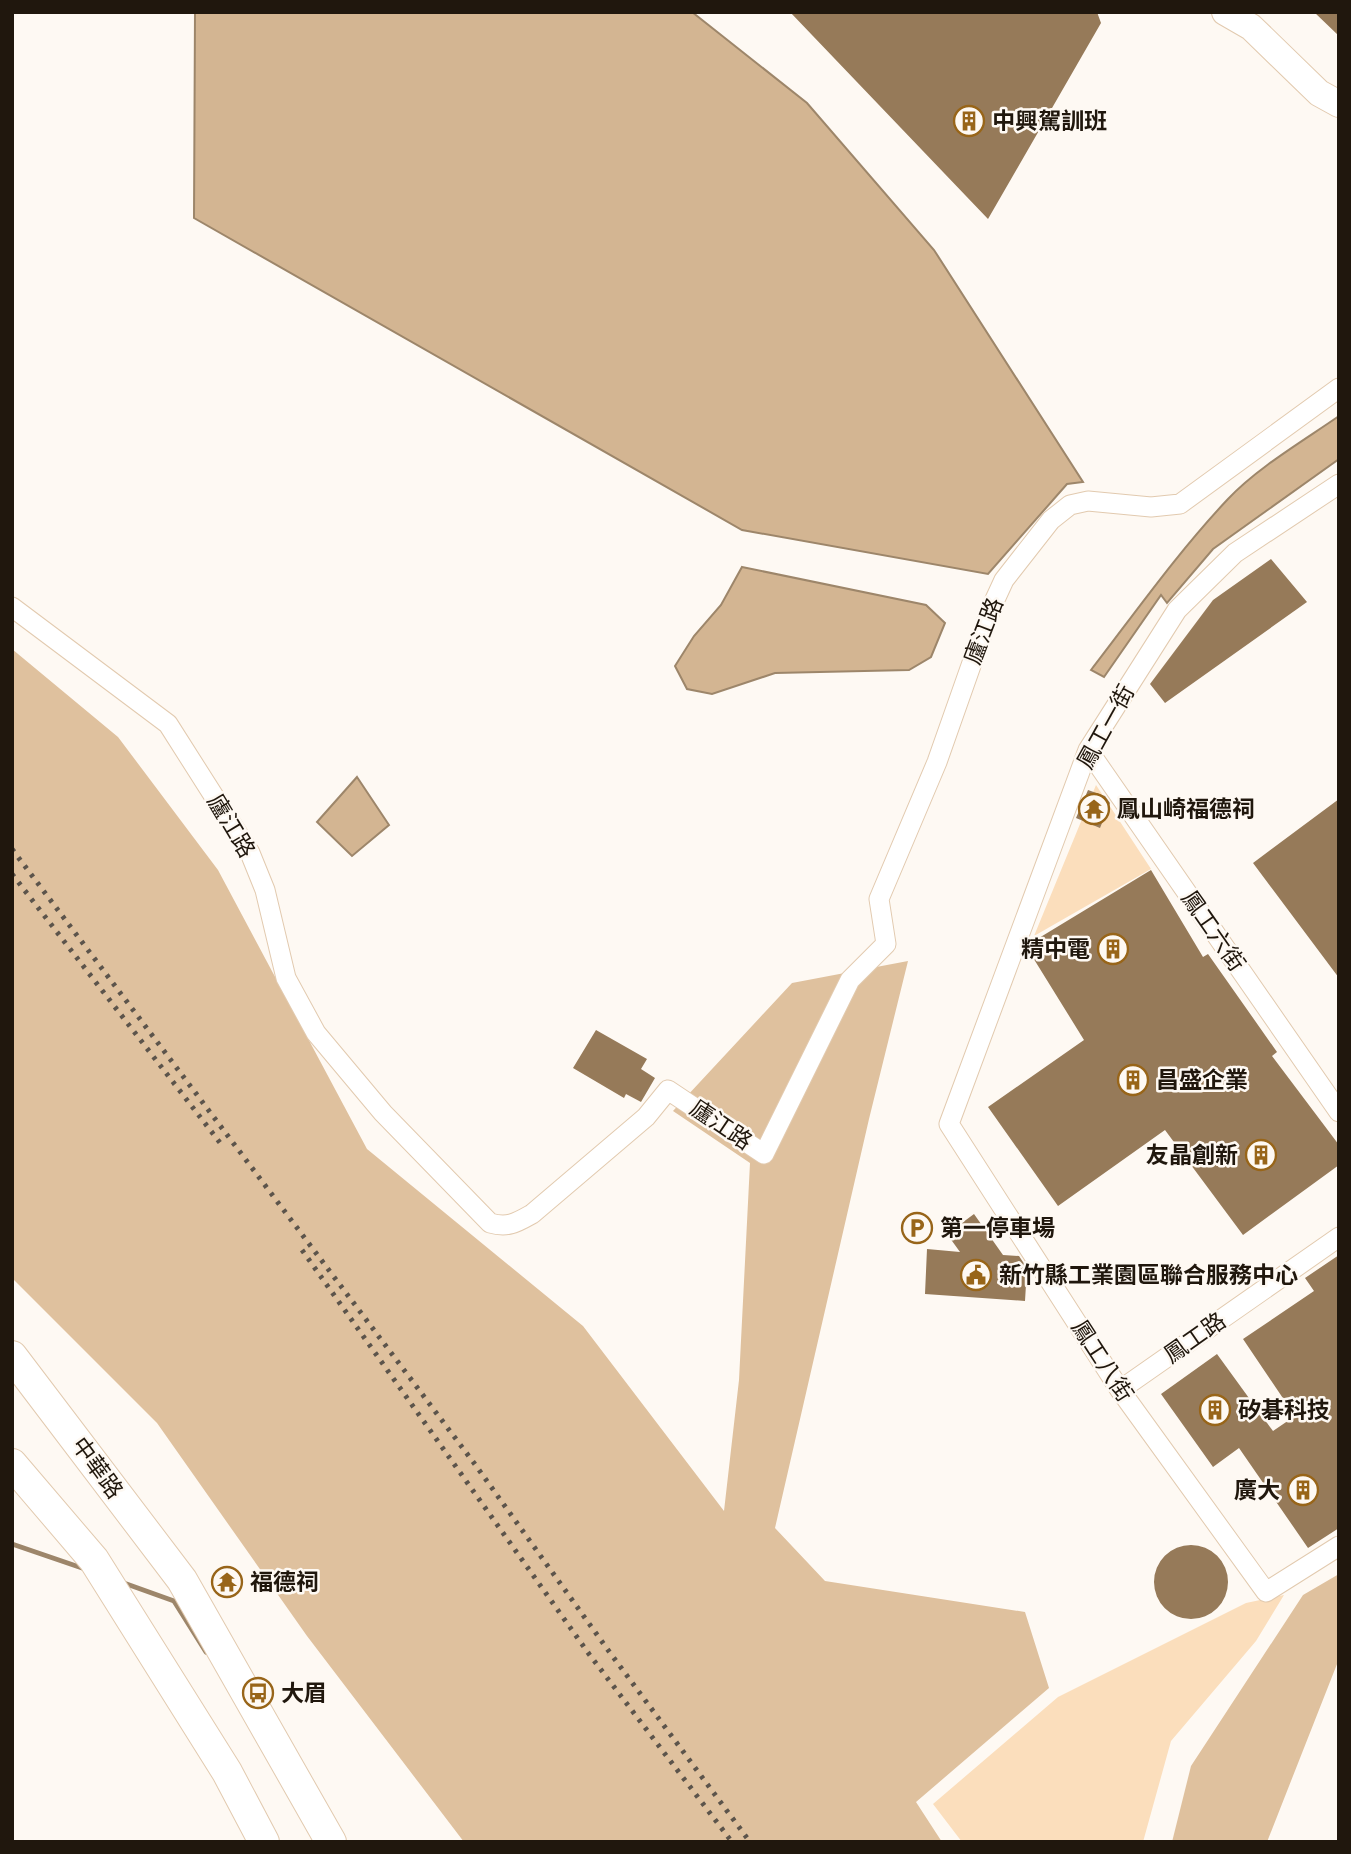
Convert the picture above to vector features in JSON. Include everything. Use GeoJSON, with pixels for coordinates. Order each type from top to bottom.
{"type":"FeatureCollection","features":[{"type":"Feature","properties":{"kind":"main road","name":"中華路"},"geometry":{"type":"LineString","coordinates":[[12,1356],[183,1580],[331,1842]]}},
{"type":"Feature","properties":{"kind":"main road"},"geometry":{"type":"LineString","coordinates":[[12,1464],[94,1560],[227,1772],[264,1842]]}},
{"type":"Feature","properties":{"kind":"street"},"geometry":{"type":"LineString","coordinates":[[1225,12],[1251,27],[1319,93],[1339,104]]}},
{"type":"Feature","properties":{"kind":"street","name":"廬江路"},"geometry":{"type":"LineString","coordinates":[[12,607],[168,724],[250,853],[265,890],[286,978],[316,1033],[383,1113],[490,1223],[502,1227],[513,1225],[532,1214],[646,1117],[668,1090],[764,1154],[850,980],[886,944],[879,899],[937,762],[992,606],[1004,580],[1051,520],[1070,505],[1088,501],[1151,507],[1180,504],[1339,388]]}},
{"type":"Feature","properties":{"kind":"street","name":"鳳工一街"},"geometry":{"type":"LineString","coordinates":[[949,1124],[1088,750],[1177,610],[1235,553],[1339,484]]}},
{"type":"Feature","properties":{"kind":"street","name":"鳳工六街"},"geometry":{"type":"LineString","coordinates":[[1088,750],[1339,1112]]}},
{"type":"Feature","properties":{"kind":"street","name":"鳳工八街"},"geometry":{"type":"LineString","coordinates":[[949,1124],[1120,1390],[1266,1592],[1339,1546]]}},
{"type":"Feature","properties":{"kind":"street","name":"鳳工路"},"geometry":{"type":"LineString","coordinates":[[1120,1390],[1339,1237]]}},
{"type":"Feature","properties":{"kind":"shaded area"},"geometry":{"type":"Polygon","coordinates":[[[195,12],[692,12],[807,103],[934,250],[1083,482],[1067,484],[988,574],[742,530],[194,218],[195,12]]]}},
{"type":"Feature","properties":{"kind":"shaded area"},"geometry":{"type":"Polygon","coordinates":[[[1339,416],[1339,459],[1213,549],[1167,603],[1161,595],[1104,677],[1091,670],[1174,561],[1228,499],[1266,466],[1339,416]]]}},
{"type":"Feature","properties":{"kind":"shaded area"},"geometry":{"type":"Polygon","coordinates":[[[742,567],[926,605],[945,623],[931,657],[909,670],[775,673],[712,694],[687,689],[675,666],[694,636],[721,605],[742,567]]]}},
{"type":"Feature","properties":{"kind":"shaded area"},"geometry":{"type":"Polygon","coordinates":[[[12,649],[118,737],[218,870],[367,1149],[583,1326],[724,1511],[739,1380],[750,1163],[673,1111],[792,983],[908,961],[775,1528],[825,1581],[1025,1612],[1049,1688],[916,1802],[942,1842],[464,1842],[307,1636],[157,1423],[12,1278],[12,649]]]}},
{"type":"Feature","properties":{"kind":"shaded area"},"geometry":{"type":"Polygon","coordinates":[[[357,777],[389,825],[352,856],[317,822],[357,777]]]}},
{"type":"Feature","properties":{"kind":"shaded area"},"geometry":{"type":"Polygon","coordinates":[[[1096,785],[1151,869],[1034,936],[1096,785]]]}},
{"type":"Feature","properties":{"kind":"shaded area"},"geometry":{"type":"Polygon","coordinates":[[[1339,1574],[1339,1659],[1267,1842],[1172,1842],[1191,1766],[1303,1595],[1339,1574]]]}},
{"type":"Feature","properties":{"kind":"shaded area"},"geometry":{"type":"Polygon","coordinates":[[[1284,1595],[1256,1641],[1171,1741],[1143,1842],[962,1842],[933,1804],[1058,1697],[1246,1603],[1284,1595]]]}},
{"type":"Feature","properties":{"kind":"building","name":"中興駕訓班"},"geometry":{"type":"Polygon","coordinates":[[[790,12],[1097,12],[1101,23],[988,219],[790,12]]]}},
{"type":"Feature","properties":{"kind":"building"},"geometry":{"type":"Polygon","coordinates":[[[1314,12],[1339,12],[1339,36],[1314,12]]]}},
{"type":"Feature","properties":{"kind":"building"},"geometry":{"type":"Polygon","coordinates":[[[1271,559],[1307,602],[1165,703],[1150,684],[1213,600],[1271,559]]]}},
{"type":"Feature","properties":{"kind":"building","name":"鳳山崎福德祠"},"geometry":{"type":"Polygon","coordinates":[[[1088,790],[1105,796],[1110,803],[1100,828],[1076,818],[1088,790]]]}},
{"type":"Feature","properties":{"kind":"building"},"geometry":{"type":"Polygon","coordinates":[[[1339,799],[1339,978],[1253,863],[1339,799]]]}},
{"type":"Feature","properties":{"kind":"building"},"geometry":{"type":"Polygon","coordinates":[[[1151,870],[1203,957],[1208,954],[1277,1052],[1272,1056],[1339,1145],[1339,1165],[1243,1235],[1165,1130],[1058,1206],[988,1107],[1084,1040],[1027,948],[1029,944],[1151,870]]]}},
{"type":"Feature","properties":{"kind":"building"},"geometry":{"type":"Polygon","coordinates":[[[596,1030],[647,1059],[641,1069],[655,1078],[641,1102],[626,1094],[624,1098],[573,1068],[596,1030]]]}},
{"type":"Feature","properties":{"kind":"building","name":"新竹縣工業園區聯合服務中心"},"geometry":{"type":"Polygon","coordinates":[[[974,1214],[1003,1255],[1019,1256],[1027,1268],[1025,1301],[925,1294],[927,1249],[960,1252],[947,1234],[974,1214]]]}},
{"type":"Feature","properties":{"kind":"building"},"geometry":{"type":"Polygon","coordinates":[[[1339,1255],[1339,1528],[1308,1548],[1239,1448],[1213,1467],[1161,1394],[1217,1354],[1273,1431],[1295,1416],[1243,1339],[1314,1291],[1305,1278],[1339,1255]]]}},
{"type":"Feature","properties":{"kind":"building"},"geometry":{"type":"Polygon","coordinates":[[[1191,1545],[1205,1548],[1217,1556],[1225,1568],[1228,1582],[1225,1596],[1217,1608],[1205,1616],[1191,1619],[1177,1616],[1165,1608],[1157,1596],[1154,1582],[1157,1568],[1165,1556],[1177,1548],[1191,1545]]]}},
{"type":"Feature","properties":{"kind":"waterway"},"geometry":{"type":"LineString","coordinates":[[12,1544],[85,1569]]}},
{"type":"Feature","properties":{"kind":"waterway"},"geometry":{"type":"LineString","coordinates":[[121,1582],[174,1601],[206,1652]]}},
{"type":"Feature","properties":{"kind":"railway"},"geometry":{"type":"LineString","coordinates":[[12,849],[474,1463],[750,1842]]}},
{"type":"Feature","properties":{"kind":"railway"},"geometry":{"type":"LineString","coordinates":[[12,874],[221,1144]]}},
{"type":"Feature","properties":{"kind":"railway"},"geometry":{"type":"LineString","coordinates":[[302,1250],[589,1654],[732,1842]]}},
{"type":"Feature","properties":{"kind":"place","name":"中興駕訓班"},"geometry":{"type":"Point","coordinates":[969,121]}},
{"type":"Feature","properties":{"kind":"place","name":"鳳山崎福德祠"},"geometry":{"type":"Point","coordinates":[1094,809]}},
{"type":"Feature","properties":{"kind":"place","name":"精中電"},"geometry":{"type":"Point","coordinates":[1113,949]}},
{"type":"Feature","properties":{"kind":"place","name":"昌盛企業"},"geometry":{"type":"Point","coordinates":[1133,1080]}},
{"type":"Feature","properties":{"kind":"place","name":"友晶創新"},"geometry":{"type":"Point","coordinates":[1261,1155]}},
{"type":"Feature","properties":{"kind":"place","name":"第一停車場"},"geometry":{"type":"Point","coordinates":[917,1228]}},
{"type":"Feature","properties":{"kind":"place","name":"新竹縣工業園區聯合服務中心"},"geometry":{"type":"Point","coordinates":[976,1275]}},
{"type":"Feature","properties":{"kind":"place","name":"矽碁科技"},"geometry":{"type":"Point","coordinates":[1215,1410]}},
{"type":"Feature","properties":{"kind":"place","name":"廣大"},"geometry":{"type":"Point","coordinates":[1303,1490]}},
{"type":"Feature","properties":{"kind":"place","name":"福德祠"},"geometry":{"type":"Point","coordinates":[227,1582]}},
{"type":"Feature","properties":{"kind":"place","name":"大眉"},"geometry":{"type":"Point","coordinates":[258,1693]}}]}
